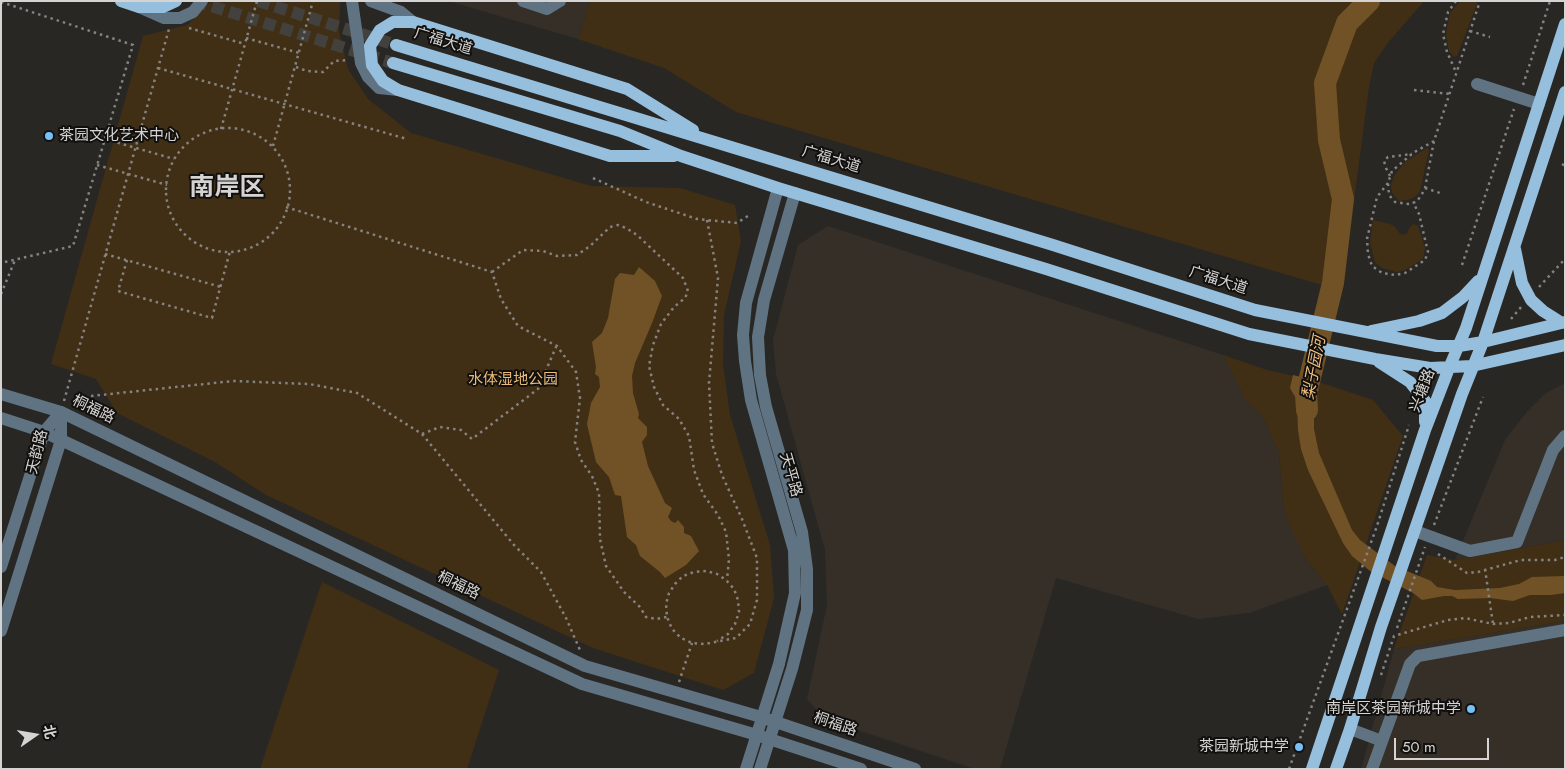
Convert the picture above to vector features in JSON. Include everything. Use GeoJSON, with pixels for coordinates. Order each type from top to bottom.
{"type":"FeatureCollection","features":[{"type":"Feature","properties":{"kind":"main road"},"geometry":{"type":"LineString","coordinates":[[121,1],[139,7],[163,7],[176,1]]}},
{"type":"Feature","properties":{"kind":"main road"},"geometry":{"type":"LineString","coordinates":[[680,156],[610,156],[398,90],[383,81],[372,65],[370,46],[380,30],[393,22],[413,22],[627,89],[705,138]]}},
{"type":"Feature","properties":{"kind":"main road","name":"兴塘路"},"geometry":{"type":"LineString","coordinates":[[1312,769],[1425,430],[1466,328],[1565,24]]}},
{"type":"Feature","properties":{"kind":"main road","name":"广福大道"},"geometry":{"type":"LineString","coordinates":[[396,45],[1053,245],[1255,310],[1364,332]]}},
{"type":"Feature","properties":{"kind":"main road"},"geometry":{"type":"LineString","coordinates":[[393,63],[620,131],[680,156],[778,188],[1046,269],[1249,334],[1420,367],[1449,368],[1472,366],[1565,345]]}},
{"type":"Feature","properties":{"kind":"main road"},"geometry":{"type":"LineString","coordinates":[[1336,769],[1381,627],[1472,366],[1483,342],[1565,92]]}},
{"type":"Feature","properties":{"kind":"main road"},"geometry":{"type":"LineString","coordinates":[[1514,247],[1522,283],[1531,300],[1543,311],[1564,322]]}},
{"type":"Feature","properties":{"kind":"main road"},"geometry":{"type":"LineString","coordinates":[[1364,332],[1419,321],[1442,313],[1463,298],[1482,277]]}},
{"type":"Feature","properties":{"kind":"main road"},"geometry":{"type":"LineString","coordinates":[[1364,332],[1437,346],[1459,346],[1564,322]]}},
{"type":"Feature","properties":{"kind":"main road"},"geometry":{"type":"LineString","coordinates":[[1375,359],[1410,382],[1425,401],[1425,430]]}},
{"type":"Feature","properties":{"kind":"street"},"geometry":{"type":"LineString","coordinates":[[139,7],[164,18],[180,18],[193,12],[202,1]]}},
{"type":"Feature","properties":{"kind":"street"},"geometry":{"type":"LineString","coordinates":[[352,1],[361,63],[368,77],[379,88],[398,90]]}},
{"type":"Feature","properties":{"kind":"street"},"geometry":{"type":"LineString","coordinates":[[371,1],[401,12],[413,22]]}},
{"type":"Feature","properties":{"kind":"street"},"geometry":{"type":"LineString","coordinates":[[523,1],[547,9],[560,1]]}},
{"type":"Feature","properties":{"kind":"street"},"geometry":{"type":"LineString","coordinates":[[1477,84],[1539,104]]}},
{"type":"Feature","properties":{"kind":"street","name":"天平路"},"geometry":{"type":"LineString","coordinates":[[760,769],[763,736],[762,717],[779,664],[795,593],[794,550],[751,400],[745,361],[746,303],[778,188]]}},
{"type":"Feature","properties":{"kind":"street","name":"天平路"},"geometry":{"type":"LineString","coordinates":[[746,769],[763,736],[774,722],[792,669],[807,610],[808,569],[802,532],[766,407],[760,375],[758,337],[764,300],[795,193]]}},
{"type":"Feature","properties":{"kind":"street","name":"桐福路"},"geometry":{"type":"LineString","coordinates":[[1,394],[61,412],[585,666],[762,717],[916,769]]}},
{"type":"Feature","properties":{"kind":"street","name":"天韵路"},"geometry":{"type":"LineString","coordinates":[[1,567],[44,432],[61,412]]}},
{"type":"Feature","properties":{"kind":"street","name":"天韵路"},"geometry":{"type":"LineString","coordinates":[[1,630],[61,440],[61,412]]}},
{"type":"Feature","properties":{"kind":"street"},"geometry":{"type":"LineString","coordinates":[[1,418],[44,432],[582,684],[763,736],[861,769]]}},
{"type":"Feature","properties":{"kind":"street"},"geometry":{"type":"LineString","coordinates":[[1414,535],[1427,541],[1470,551],[1517,542],[1553,450],[1565,436]]}},
{"type":"Feature","properties":{"kind":"street"},"geometry":{"type":"LineString","coordinates":[[1372,769],[1410,664],[1418,656],[1565,630]]}},
{"type":"Feature","properties":{"kind":"street"},"geometry":{"type":"LineString","coordinates":[[1350,729],[1382,741]]}},
{"type":"Feature","properties":{"kind":"path"},"geometry":{"type":"LineString","coordinates":[[221,129],[257,1]]}},
{"type":"Feature","properties":{"kind":"path"},"geometry":{"type":"LineString","coordinates":[[273,146],[314,1]]}},
{"type":"Feature","properties":{"kind":"path"},"geometry":{"type":"LineString","coordinates":[[1456,1],[1448,12],[1443,34],[1447,52],[1456,74]]}},
{"type":"Feature","properties":{"kind":"path"},"geometry":{"type":"LineString","coordinates":[[1388,183],[1390,195],[1395,202],[1408,204],[1421,196],[1425,188],[1434,141],[1480,1]]}},
{"type":"Feature","properties":{"kind":"path"},"geometry":{"type":"LineString","coordinates":[[1462,265],[1550,1]]}},
{"type":"Feature","properties":{"kind":"path"},"geometry":{"type":"LineString","coordinates":[[1,2],[133,46],[73,246],[1,263]]}},
{"type":"Feature","properties":{"kind":"path"},"geometry":{"type":"LineString","coordinates":[[61,412],[172,17]]}},
{"type":"Feature","properties":{"kind":"path"},"geometry":{"type":"LineString","coordinates":[[189,28],[245,44]]}},
{"type":"Feature","properties":{"kind":"path"},"geometry":{"type":"LineString","coordinates":[[1470,31],[1490,37]]}},
{"type":"Feature","properties":{"kind":"path"},"geometry":{"type":"LineString","coordinates":[[246,38],[299,53]]}},
{"type":"Feature","properties":{"kind":"path"},"geometry":{"type":"LineString","coordinates":[[295,67],[308,71],[323,72],[334,62],[349,60]]}},
{"type":"Feature","properties":{"kind":"path"},"geometry":{"type":"LineString","coordinates":[[158,68],[408,140]]}},
{"type":"Feature","properties":{"kind":"path"},"geometry":{"type":"LineString","coordinates":[[1414,90],[1450,94]]}},
{"type":"Feature","properties":{"kind":"path"},"geometry":{"type":"LineString","coordinates":[[226,127],[247,130],[273,146],[288,175],[290,195],[284,214],[274,231],[258,244],[239,251],[219,252],[200,246],[184,234],[172,217],[166,197],[166,185],[174,158],[188,142],[206,131],[226,127]]}},
{"type":"Feature","properties":{"kind":"path"},"geometry":{"type":"LineString","coordinates":[[105,139],[174,158]]}},
{"type":"Feature","properties":{"kind":"path"},"geometry":{"type":"LineString","coordinates":[[1413,202],[1419,214],[1428,252],[1425,260],[1405,273],[1395,275],[1382,273],[1372,266],[1368,254],[1367,239],[1377,198],[1388,183],[1392,171],[1413,153],[1434,141]]}},
{"type":"Feature","properties":{"kind":"path"},"geometry":{"type":"LineString","coordinates":[[1390,176],[1384,161],[1388,157],[1413,153]]}},
{"type":"Feature","properties":{"kind":"path"},"geometry":{"type":"LineString","coordinates":[[97,165],[166,185]]}},
{"type":"Feature","properties":{"kind":"path"},"geometry":{"type":"LineString","coordinates":[[593,178],[646,202],[697,219],[737,223],[751,214]]}},
{"type":"Feature","properties":{"kind":"path"},"geometry":{"type":"LineString","coordinates":[[1425,188],[1440,192]]}},
{"type":"Feature","properties":{"kind":"path"},"geometry":{"type":"LineString","coordinates":[[286,207],[492,272]]}},
{"type":"Feature","properties":{"kind":"path"},"geometry":{"type":"LineString","coordinates":[[707,220],[718,278],[709,383],[712,443],[722,475],[758,558],[757,600],[750,624],[736,638],[705,644],[692,643],[681,638],[672,629],[667,617],[666,604],[668,593],[683,576],[694,572],[706,571],[717,574],[726,580],[734,589],[738,600],[739,612],[735,624],[728,634],[717,641]]}},
{"type":"Feature","properties":{"kind":"path"},"geometry":{"type":"LineString","coordinates":[[492,272],[523,250],[543,251],[557,256],[577,254],[590,246],[610,227],[618,225],[637,235],[683,278],[688,291],[686,298],[674,307],[661,324],[653,346],[649,366],[654,387],[663,405],[679,419],[690,436],[694,470],[703,494],[718,515],[726,532],[729,559],[726,580]]}},
{"type":"Feature","properties":{"kind":"path"},"geometry":{"type":"LineString","coordinates":[[127,260],[118,291],[212,318],[230,251]]}},
{"type":"Feature","properties":{"kind":"path"},"geometry":{"type":"LineString","coordinates":[[105,254],[221,287]]}},
{"type":"Feature","properties":{"kind":"path"},"geometry":{"type":"LineString","coordinates":[[1,294],[15,259]]}},
{"type":"Feature","properties":{"kind":"path"},"geometry":{"type":"LineString","coordinates":[[492,272],[501,299],[518,326],[557,346],[576,372],[580,398],[575,442],[581,460],[592,476],[598,493],[600,539],[606,566],[624,592],[640,607],[646,617],[656,619],[667,617]]}},
{"type":"Feature","properties":{"kind":"path"},"geometry":{"type":"LineString","coordinates":[[422,434],[440,427],[461,430],[472,439],[538,389],[557,346]]}},
{"type":"Feature","properties":{"kind":"path"},"geometry":{"type":"LineString","coordinates":[[91,396],[233,381],[309,384],[357,393],[422,434],[514,545],[541,572],[566,618],[580,650]]}},
{"type":"Feature","properties":{"kind":"path"},"geometry":{"type":"LineString","coordinates":[[1397,628],[1427,541],[1483,397]]}},
{"type":"Feature","properties":{"kind":"path"},"geometry":{"type":"LineString","coordinates":[[1289,769],[1377,526],[1409,425]]}},
{"type":"Feature","properties":{"kind":"path"},"geometry":{"type":"LineString","coordinates":[[1433,551],[1467,573],[1520,560],[1555,560],[1565,557]]}},
{"type":"Feature","properties":{"kind":"path"},"geometry":{"type":"LineString","coordinates":[[1485,569],[1493,624]]}},
{"type":"Feature","properties":{"kind":"path"},"geometry":{"type":"LineString","coordinates":[[1394,636],[1448,620],[1466,618],[1493,624],[1509,623],[1530,617],[1565,615]]}},
{"type":"Feature","properties":{"kind":"path"},"geometry":{"type":"LineString","coordinates":[[679,682],[692,643]]}},
{"type":"Feature","properties":{"kind":"shaded area"},"geometry":{"type":"Polygon","coordinates":[[[448,1],[590,1],[578,39],[448,1]]]}},
{"type":"Feature","properties":{"kind":"shaded area"},"geometry":{"type":"Polygon","coordinates":[[[828,226],[1223,355],[1246,401],[1262,416],[1279,452],[1283,504],[1306,559],[1327,585],[1249,613],[1198,619],[1056,578],[1000,769],[975,769],[824,719],[807,699],[827,605],[825,550],[776,374],[773,340],[798,245],[828,226]]]}},
{"type":"Feature","properties":{"kind":"shaded area"},"geometry":{"type":"Polygon","coordinates":[[[639,267],[655,281],[662,296],[635,363],[632,376],[633,393],[639,414],[638,418],[647,427],[647,435],[642,442],[648,466],[665,503],[672,508],[668,517],[675,523],[678,520],[684,527],[684,533],[691,536],[699,551],[686,565],[665,578],[640,556],[636,545],[627,537],[621,496],[615,495],[609,477],[596,462],[587,424],[591,403],[600,387],[599,377],[595,374],[596,367],[592,342],[602,333],[608,318],[615,279],[620,273],[634,275],[639,267]]]}},
{"type":"Feature","properties":{"kind":"shaded area"},"geometry":{"type":"Polygon","coordinates":[[[1293,375],[1316,381],[1312,395],[1314,403],[1314,429],[1319,453],[1352,530],[1360,540],[1395,566],[1431,581],[1437,587],[1455,590],[1500,588],[1519,584],[1532,577],[1565,576],[1565,593],[1530,595],[1513,601],[1490,598],[1458,599],[1452,596],[1422,600],[1413,593],[1370,571],[1352,556],[1343,543],[1308,470],[1301,449],[1298,430],[1297,400],[1290,388],[1293,375]]]}},
{"type":"Feature","properties":{"kind":"shaded area"},"geometry":{"type":"Polygon","coordinates":[[[1565,383],[1565,540],[1455,560],[1505,440],[1526,413],[1546,393],[1565,383]]]}},
{"type":"Feature","properties":{"kind":"shaded area","name":"南岸区茶园新城中学"},"geometry":{"type":"Polygon","coordinates":[[[1565,621],[1565,769],[1361,769],[1394,649],[1565,621]]]}},
{"type":"Feature","properties":{"kind":"green space","name":"水体湿地公园"},"geometry":{"type":"Polygon","coordinates":[[[211,1],[340,1],[339,31],[348,69],[368,99],[411,133],[591,186],[680,188],[735,205],[741,241],[724,315],[723,364],[730,415],[770,545],[774,598],[754,673],[723,690],[593,648],[266,495],[215,462],[117,413],[96,379],[51,364],[143,36],[187,25],[211,1]]]}},
{"type":"Feature","properties":{"kind":"green space"},"geometry":{"type":"Polygon","coordinates":[[[590,1],[1424,1],[1387,44],[1374,63],[1369,87],[1342,291],[736,112],[664,68],[578,39],[590,1]]]}},
{"type":"Feature","properties":{"kind":"green space"},"geometry":{"type":"Polygon","coordinates":[[[1460,1],[1478,1],[1457,56],[1454,57],[1449,51],[1446,34],[1450,13],[1460,1]]]}},
{"type":"Feature","properties":{"kind":"green space"},"geometry":{"type":"Polygon","coordinates":[[[1427,148],[1429,150],[1420,191],[1411,199],[1399,201],[1392,193],[1391,185],[1394,176],[1405,162],[1427,148]]]}},
{"type":"Feature","properties":{"kind":"green space"},"geometry":{"type":"Polygon","coordinates":[[[1373,220],[1390,224],[1403,235],[1407,233],[1413,224],[1418,226],[1425,248],[1423,258],[1405,270],[1397,272],[1382,268],[1375,262],[1370,243],[1373,220]]]}},
{"type":"Feature","properties":{"kind":"green space"},"geometry":{"type":"Polygon","coordinates":[[[1223,355],[1267,370],[1316,381],[1373,400],[1403,436],[1342,614],[1327,585],[1306,559],[1290,526],[1283,504],[1279,452],[1262,416],[1246,401],[1223,355]]]}},
{"type":"Feature","properties":{"kind":"green space"},"geometry":{"type":"Polygon","coordinates":[[[1565,540],[1565,621],[1394,649],[1427,555],[1455,560],[1565,540]]]}},
{"type":"Feature","properties":{"kind":"green space"},"geometry":{"type":"Polygon","coordinates":[[[322,582],[499,670],[467,769],[260,769],[322,582]]]}},
{"type":"Feature","properties":{"kind":"waterway","name":"梨子园河"},"geometry":{"type":"LineString","coordinates":[[1307,410],[1306,394],[1333,283],[1343,199],[1329,140],[1325,83],[1347,23],[1369,1]]}},
{"type":"Feature","properties":{"kind":"tunnel"},"geometry":{"type":"LineString","coordinates":[[195,1],[393,63]]}},
{"type":"Feature","properties":{"kind":"tunnel"},"geometry":{"type":"LineString","coordinates":[[258,1],[396,45]]}},
{"type":"Feature","properties":{"kind":"place","name":"茶园文化艺术中心"},"geometry":{"type":"Point","coordinates":[49,136]}},
{"type":"Feature","properties":{"kind":"place","name":"南岸区茶园新城中学"},"geometry":{"type":"Point","coordinates":[1471,709]}},
{"type":"Feature","properties":{"kind":"place","name":"茶园新城中学"},"geometry":{"type":"Point","coordinates":[1299,747]}},
{"type":"Feature","properties":{"kind":"district","name":"南岸区"},"geometry":{"type":"Point","coordinates":[227,189]}}]}
